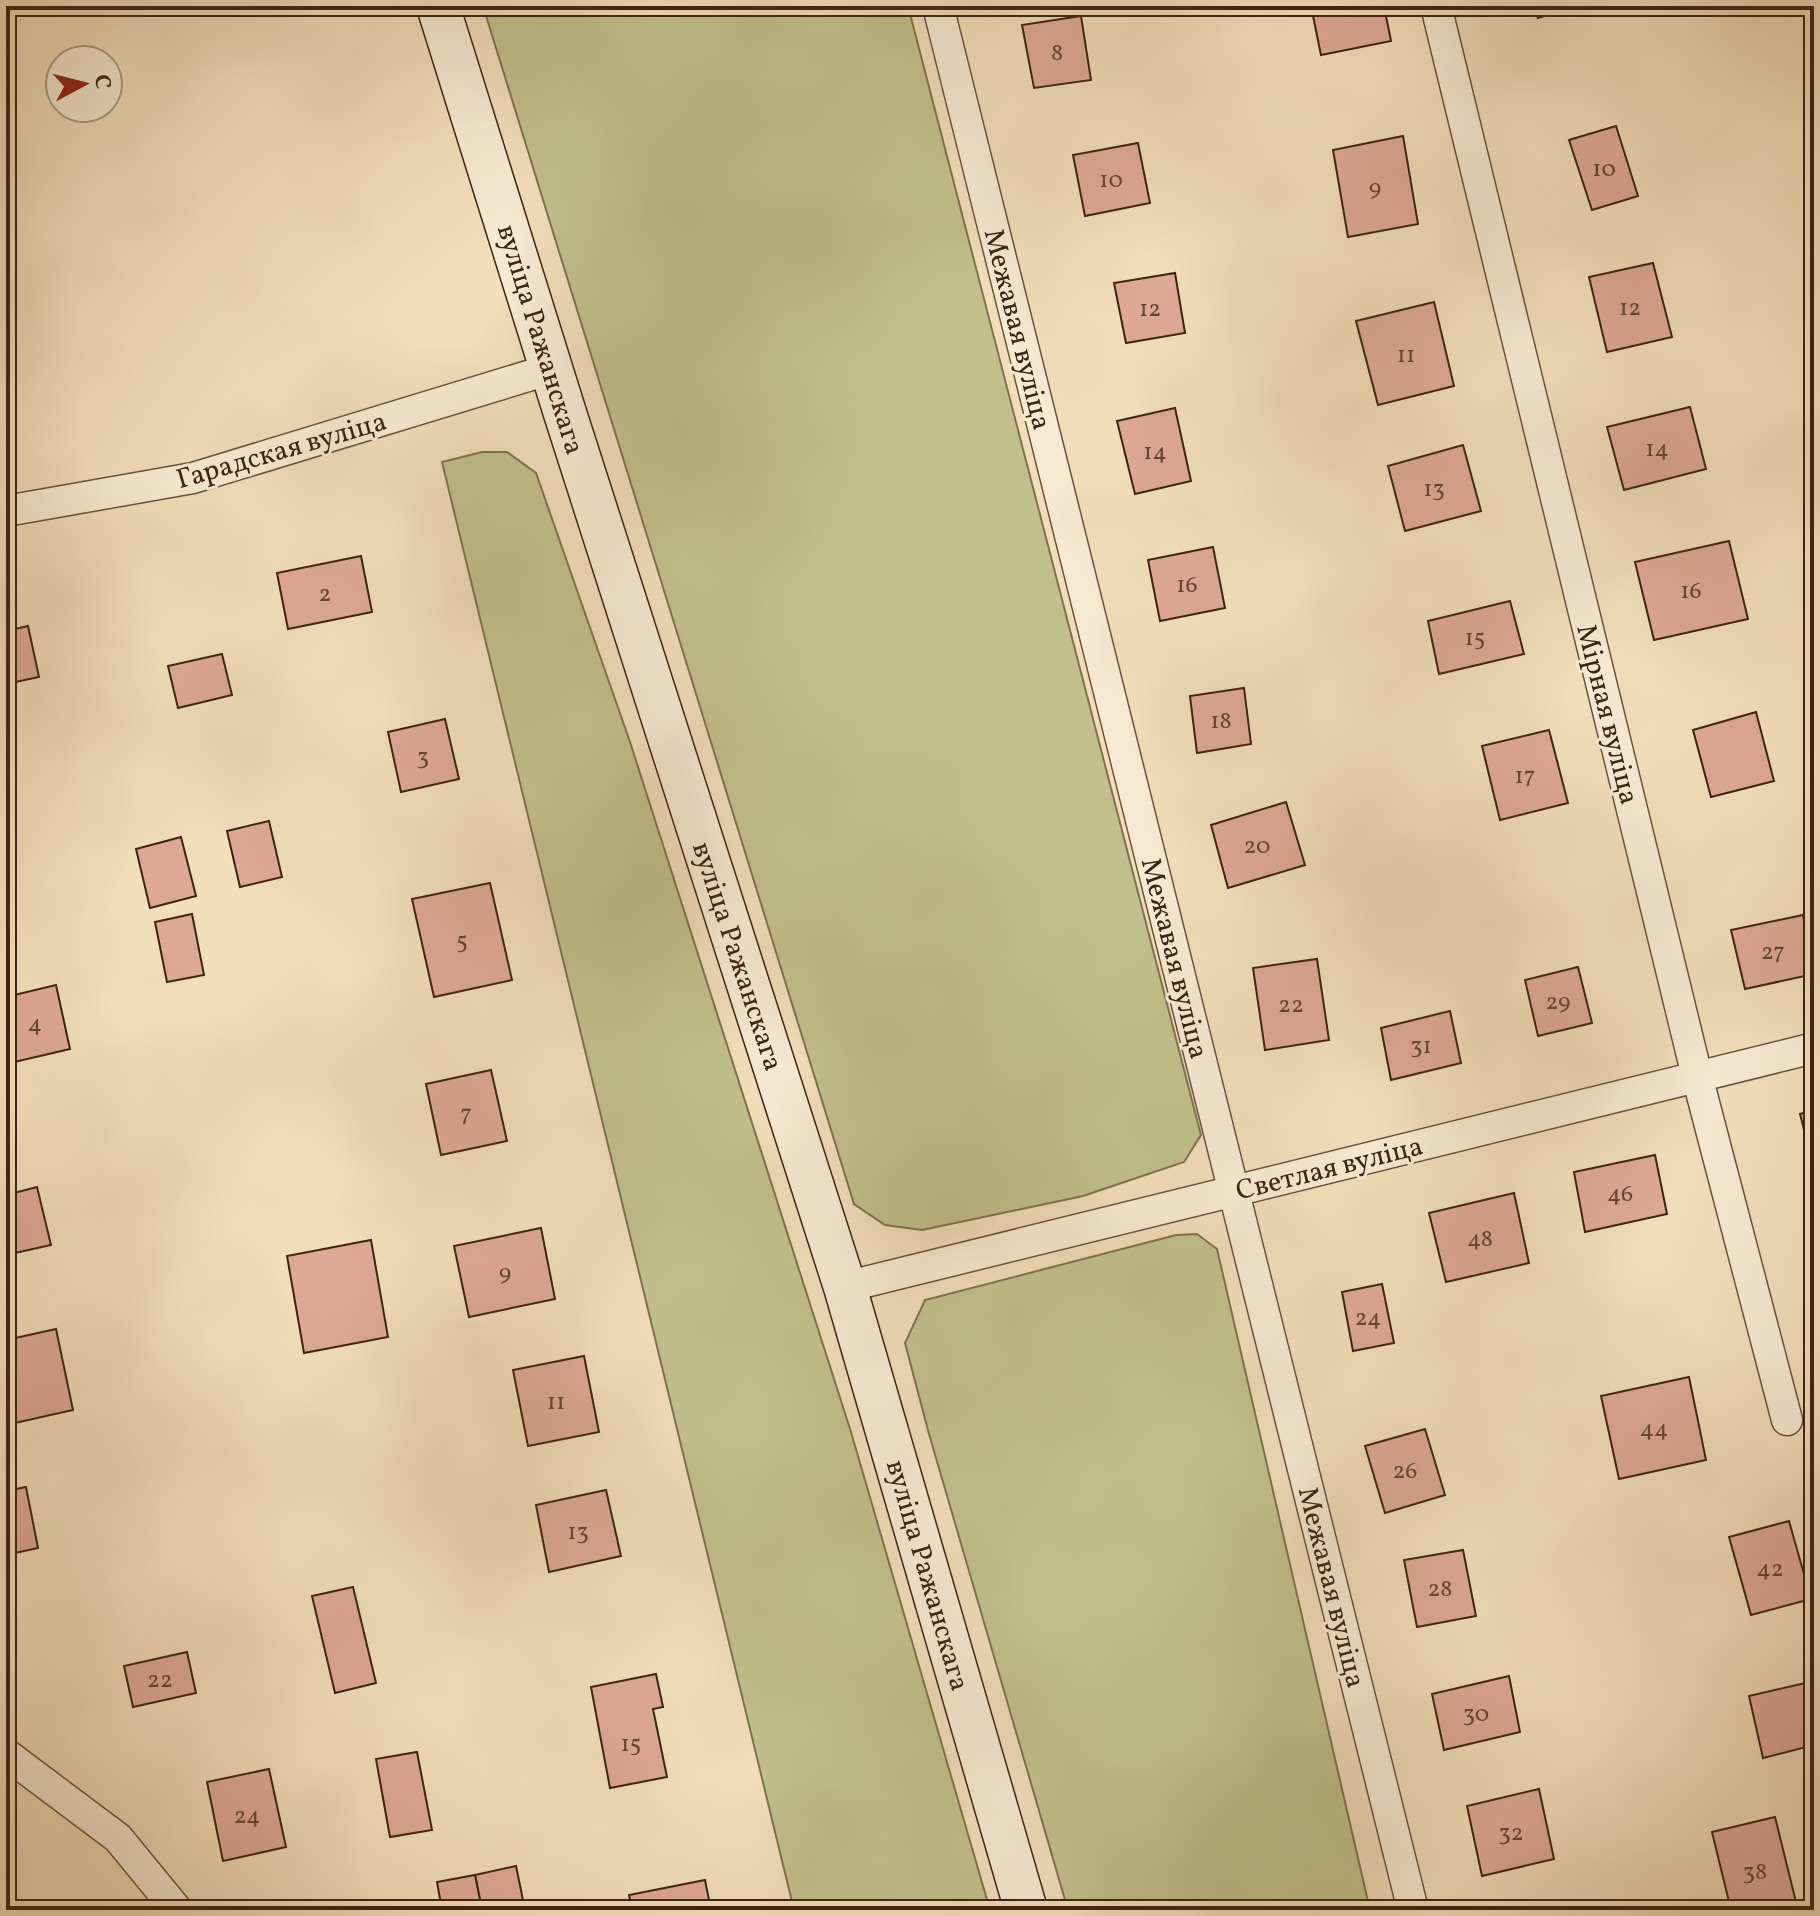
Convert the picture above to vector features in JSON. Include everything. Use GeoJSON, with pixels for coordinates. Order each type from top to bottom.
{"type":"FeatureCollection","features":[{"type":"Feature","properties":{"kind":"street","name":"вуліца Ражанскага"},"geometry":{"type":"LineString","coordinates":[[438,6],[845,1287],[1026,1910]]}},
{"type":"Feature","properties":{"kind":"street","name":"Межавая вуліца"},"geometry":{"type":"LineString","coordinates":[[938,6],[1413,1910]]}},
{"type":"Feature","properties":{"kind":"street","name":"Мірная вуліца"},"geometry":{"type":"LineString","coordinates":[[1436,6],[1697,1076],[1787,1420]]}},
{"type":"Feature","properties":{"kind":"street","name":"Гарадская вуліца"},"geometry":{"type":"LineString","coordinates":[[6,511],[193,478],[551,369]]}},
{"type":"Feature","properties":{"kind":"street","name":"Светлая вуліца"},"geometry":{"type":"LineString","coordinates":[[845,1287],[1814,1048]]}},
{"type":"Feature","properties":{"kind":"street"},"geometry":{"type":"LineString","coordinates":[[6,1754],[118,1838],[177,1910]]}},
{"type":"Feature","properties":{"kind":"shaded area"},"geometry":{"type":"Polygon","coordinates":[[[483,6],[908,6],[1201,1135],[1184,1162],[1083,1196],[922,1230],[885,1225],[854,1204],[483,6]]]}},
{"type":"Feature","properties":{"kind":"shaded area"},"geometry":{"type":"Polygon","coordinates":[[[482,452],[507,452],[536,473],[630,742],[851,1432],[990,1910],[794,1910],[442,462],[482,452]]]}},
{"type":"Feature","properties":{"kind":"shaded area"},"geometry":{"type":"Polygon","coordinates":[[[1197,1234],[1217,1249],[1370,1910],[1068,1910],[905,1343],[925,1300],[1176,1235],[1197,1234]]]}},
{"type":"Feature","properties":{"kind":"building"},"geometry":{"type":"Polygon","coordinates":[[[1311,6],[1384,6],[1391,41],[1321,55],[1311,6]]]}},
{"type":"Feature","properties":{"kind":"building"},"geometry":{"type":"Polygon","coordinates":[[[1534,6],[1578,6],[1538,18],[1534,6]]]}},
{"type":"Feature","properties":{"kind":"building"},"geometry":{"type":"Polygon","coordinates":[[[1081,16],[1091,80],[1034,88],[1022,25],[1081,16]]]}},
{"type":"Feature","properties":{"kind":"building"},"geometry":{"type":"Polygon","coordinates":[[[1616,126],[1638,196],[1592,210],[1569,140],[1616,126]]]}},
{"type":"Feature","properties":{"kind":"building"},"geometry":{"type":"Polygon","coordinates":[[[1403,136],[1418,224],[1348,237],[1333,150],[1403,136]]]}},
{"type":"Feature","properties":{"kind":"building"},"geometry":{"type":"Polygon","coordinates":[[[1138,143],[1150,203],[1085,216],[1073,155],[1138,143]]]}},
{"type":"Feature","properties":{"kind":"building"},"geometry":{"type":"Polygon","coordinates":[[[1653,263],[1672,337],[1607,352],[1589,277],[1653,263]]]}},
{"type":"Feature","properties":{"kind":"building"},"geometry":{"type":"Polygon","coordinates":[[[1175,273],[1185,333],[1126,343],[1114,283],[1175,273]]]}},
{"type":"Feature","properties":{"kind":"building"},"geometry":{"type":"Polygon","coordinates":[[[1434,302],[1454,386],[1378,405],[1356,321],[1434,302]]]}},
{"type":"Feature","properties":{"kind":"building"},"geometry":{"type":"Polygon","coordinates":[[[1690,407],[1706,469],[1624,490],[1607,427],[1690,407]]]}},
{"type":"Feature","properties":{"kind":"building"},"geometry":{"type":"Polygon","coordinates":[[[1175,408],[1191,481],[1135,494],[1117,421],[1175,408]]]}},
{"type":"Feature","properties":{"kind":"building"},"geometry":{"type":"Polygon","coordinates":[[[1463,445],[1481,511],[1405,531],[1388,466],[1463,445]]]}},
{"type":"Feature","properties":{"kind":"building"},"geometry":{"type":"Polygon","coordinates":[[[1729,541],[1748,619],[1654,640],[1635,562],[1729,541]]]}},
{"type":"Feature","properties":{"kind":"building"},"geometry":{"type":"Polygon","coordinates":[[[1213,547],[1225,608],[1160,621],[1148,560],[1213,547]]]}},
{"type":"Feature","properties":{"kind":"building"},"geometry":{"type":"Polygon","coordinates":[[[361,556],[372,612],[288,629],[277,573],[361,556]]]}},
{"type":"Feature","properties":{"kind":"building"},"geometry":{"type":"Polygon","coordinates":[[[1510,601],[1524,654],[1439,674],[1428,621],[1510,601]]]}},
{"type":"Feature","properties":{"kind":"building"},"geometry":{"type":"Polygon","coordinates":[[[28,626],[39,677],[6,684],[6,631],[28,626]]]}},
{"type":"Feature","properties":{"kind":"building"},"geometry":{"type":"Polygon","coordinates":[[[222,654],[232,695],[178,708],[168,666],[222,654]]]}},
{"type":"Feature","properties":{"kind":"building"},"geometry":{"type":"Polygon","coordinates":[[[1244,688],[1251,744],[1197,753],[1190,696],[1244,688]]]}},
{"type":"Feature","properties":{"kind":"building"},"geometry":{"type":"Polygon","coordinates":[[[1756,712],[1774,781],[1711,797],[1693,730],[1756,712]]]}},
{"type":"Feature","properties":{"kind":"building"},"geometry":{"type":"Polygon","coordinates":[[[445,719],[459,779],[401,792],[388,732],[445,719]]]}},
{"type":"Feature","properties":{"kind":"building"},"geometry":{"type":"Polygon","coordinates":[[[1549,730],[1568,803],[1500,820],[1482,746],[1549,730]]]}},
{"type":"Feature","properties":{"kind":"building"},"geometry":{"type":"Polygon","coordinates":[[[1286,802],[1305,865],[1228,888],[1211,825],[1286,802]]]}},
{"type":"Feature","properties":{"kind":"building"},"geometry":{"type":"Polygon","coordinates":[[[269,821],[282,877],[240,887],[227,831],[269,821]]]}},
{"type":"Feature","properties":{"kind":"building"},"geometry":{"type":"Polygon","coordinates":[[[181,837],[196,896],[150,908],[136,849],[181,837]]]}},
{"type":"Feature","properties":{"kind":"building"},"geometry":{"type":"Polygon","coordinates":[[[490,883],[512,980],[434,997],[412,899],[490,883]]]}},
{"type":"Feature","properties":{"kind":"building"},"geometry":{"type":"Polygon","coordinates":[[[192,914],[204,975],[167,982],[155,922],[192,914]]]}},
{"type":"Feature","properties":{"kind":"building"},"geometry":{"type":"Polygon","coordinates":[[[1803,915],[1814,974],[1745,989],[1731,930],[1803,915]]]}},
{"type":"Feature","properties":{"kind":"building"},"geometry":{"type":"Polygon","coordinates":[[[1317,959],[1329,1040],[1265,1050],[1253,968],[1317,959]]]}},
{"type":"Feature","properties":{"kind":"building"},"geometry":{"type":"Polygon","coordinates":[[[1578,967],[1592,1023],[1538,1036],[1525,980],[1578,967]]]}},
{"type":"Feature","properties":{"kind":"building"},"geometry":{"type":"Polygon","coordinates":[[[56,985],[70,1049],[6,1064],[6,997],[56,985]]]}},
{"type":"Feature","properties":{"kind":"building"},"geometry":{"type":"Polygon","coordinates":[[[1450,1011],[1461,1063],[1391,1080],[1381,1028],[1450,1011]]]}},
{"type":"Feature","properties":{"kind":"building"},"geometry":{"type":"Polygon","coordinates":[[[491,1070],[507,1141],[441,1155],[426,1084],[491,1070]]]}},
{"type":"Feature","properties":{"kind":"building"},"geometry":{"type":"Polygon","coordinates":[[[1814,1110],[1814,1169],[1800,1114],[1814,1110]]]}},
{"type":"Feature","properties":{"kind":"building"},"geometry":{"type":"Polygon","coordinates":[[[1655,1155],[1667,1214],[1585,1232],[1574,1172],[1655,1155]]]}},
{"type":"Feature","properties":{"kind":"building"},"geometry":{"type":"Polygon","coordinates":[[[37,1187],[51,1245],[6,1255],[6,1195],[37,1187]]]}},
{"type":"Feature","properties":{"kind":"building"},"geometry":{"type":"Polygon","coordinates":[[[1514,1193],[1529,1263],[1446,1282],[1429,1213],[1514,1193]]]}},
{"type":"Feature","properties":{"kind":"building"},"geometry":{"type":"Polygon","coordinates":[[[541,1228],[555,1299],[469,1317],[454,1246],[541,1228]]]}},
{"type":"Feature","properties":{"kind":"building"},"geometry":{"type":"Polygon","coordinates":[[[371,1240],[388,1337],[304,1353],[287,1256],[371,1240]]]}},
{"type":"Feature","properties":{"kind":"building"},"geometry":{"type":"Polygon","coordinates":[[[1382,1284],[1394,1343],[1353,1351],[1342,1292],[1382,1284]]]}},
{"type":"Feature","properties":{"kind":"building"},"geometry":{"type":"Polygon","coordinates":[[[56,1329],[73,1410],[6,1425],[6,1340],[56,1329]]]}},
{"type":"Feature","properties":{"kind":"building"},"geometry":{"type":"Polygon","coordinates":[[[584,1356],[599,1432],[528,1446],[513,1370],[584,1356]]]}},
{"type":"Feature","properties":{"kind":"building"},"geometry":{"type":"Polygon","coordinates":[[[1689,1377],[1706,1460],[1619,1479],[1601,1396],[1689,1377]]]}},
{"type":"Feature","properties":{"kind":"building"},"geometry":{"type":"Polygon","coordinates":[[[1425,1429],[1445,1495],[1385,1513],[1365,1446],[1425,1429]]]}},
{"type":"Feature","properties":{"kind":"building"},"geometry":{"type":"Polygon","coordinates":[[[26,1487],[38,1548],[6,1555],[6,1491],[26,1487]]]}},
{"type":"Feature","properties":{"kind":"building"},"geometry":{"type":"Polygon","coordinates":[[[606,1490],[621,1556],[549,1572],[536,1505],[606,1490]]]}},
{"type":"Feature","properties":{"kind":"building"},"geometry":{"type":"Polygon","coordinates":[[[1789,1521],[1811,1599],[1751,1615],[1729,1537],[1789,1521]]]}},
{"type":"Feature","properties":{"kind":"building"},"geometry":{"type":"Polygon","coordinates":[[[1463,1550],[1476,1616],[1417,1627],[1404,1560],[1463,1550]]]}},
{"type":"Feature","properties":{"kind":"building"},"geometry":{"type":"Polygon","coordinates":[[[353,1587],[376,1683],[335,1693],[312,1596],[353,1587]]]}},
{"type":"Feature","properties":{"kind":"building"},"geometry":{"type":"Polygon","coordinates":[[[187,1652],[196,1693],[133,1707],[124,1666],[187,1652]]]}},
{"type":"Feature","properties":{"kind":"building"},"geometry":{"type":"Polygon","coordinates":[[[656,1674],[663,1707],[653,1709],[667,1777],[610,1788],[591,1687],[656,1674]]]}},
{"type":"Feature","properties":{"kind":"building"},"geometry":{"type":"Polygon","coordinates":[[[1509,1676],[1520,1732],[1444,1750],[1432,1694],[1509,1676]]]}},
{"type":"Feature","properties":{"kind":"building"},"geometry":{"type":"Polygon","coordinates":[[[1814,1681],[1814,1745],[1763,1758],[1749,1696],[1814,1681]]]}},
{"type":"Feature","properties":{"kind":"building"},"geometry":{"type":"Polygon","coordinates":[[[417,1752],[432,1830],[390,1837],[376,1759],[417,1752]]]}},
{"type":"Feature","properties":{"kind":"building"},"geometry":{"type":"Polygon","coordinates":[[[269,1769],[286,1847],[223,1861],[207,1782],[269,1769]]]}},
{"type":"Feature","properties":{"kind":"building"},"geometry":{"type":"Polygon","coordinates":[[[1539,1789],[1554,1859],[1482,1876],[1467,1806],[1539,1789]]]}},
{"type":"Feature","properties":{"kind":"building"},"geometry":{"type":"Polygon","coordinates":[[[1775,1817],[1798,1910],[1731,1910],[1712,1832],[1775,1817]]]}},
{"type":"Feature","properties":{"kind":"building"},"geometry":{"type":"Polygon","coordinates":[[[516,1866],[525,1910],[482,1910],[475,1875],[516,1866]]]}},
{"type":"Feature","properties":{"kind":"building"},"geometry":{"type":"Polygon","coordinates":[[[475,1875],[482,1910],[442,1910],[437,1882],[475,1875]]]}},
{"type":"Feature","properties":{"kind":"building"},"geometry":{"type":"Polygon","coordinates":[[[705,1880],[711,1910],[632,1910],[629,1895],[705,1880]]]}}]}
